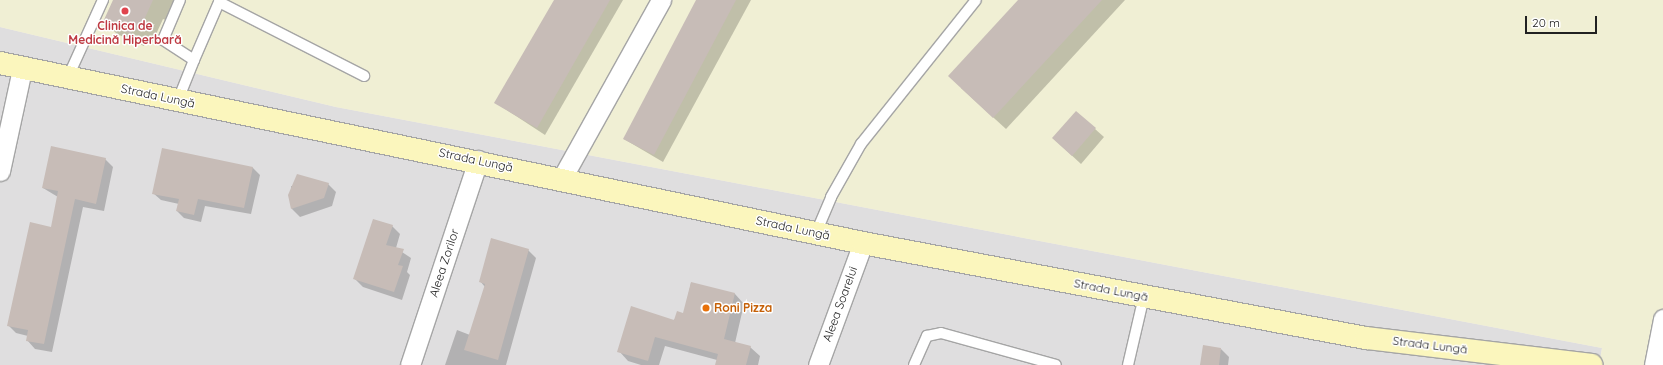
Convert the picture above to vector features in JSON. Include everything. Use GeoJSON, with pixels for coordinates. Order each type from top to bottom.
{"type":"FeatureCollection","features":[{"type":"Feature","properties":{"kind":"main road","name":"Strada Lungă"},"geometry":{"type":"LineString","coordinates":[[0,63],[22,69],[478,160],[863,244],[1366,338],[1585,365]]}},
{"type":"Feature","properties":{"kind":"street"},"geometry":{"type":"LineString","coordinates":[[562,178],[661,0]]}},
{"type":"Feature","properties":{"kind":"street"},"geometry":{"type":"LineString","coordinates":[[0,171],[22,69]]}},
{"type":"Feature","properties":{"kind":"street","name":"Aleea Zorilor"},"geometry":{"type":"LineString","coordinates":[[410,365],[478,160]]}},
{"type":"Feature","properties":{"kind":"street","name":"Aleea Soarelui"},"geometry":{"type":"LineString","coordinates":[[818,365],[863,244]]}},
{"type":"Feature","properties":{"kind":"street"},"geometry":{"type":"LineString","coordinates":[[1654,365],[1663,319]]}},
{"type":"Feature","properties":{"kind":"lane"},"geometry":{"type":"LineString","coordinates":[[68,77],[103,0]]}},
{"type":"Feature","properties":{"kind":"lane"},"geometry":{"type":"LineString","coordinates":[[180,0],[163,40],[194,60]]}},
{"type":"Feature","properties":{"kind":"lane"},"geometry":{"type":"LineString","coordinates":[[816,233],[831,197],[861,144],[976,0]]}},
{"type":"Feature","properties":{"kind":"lane"},"geometry":{"type":"LineString","coordinates":[[178,100],[219,1],[364,76]]}},
{"type":"Feature","properties":{"kind":"lane"},"geometry":{"type":"LineString","coordinates":[[1128,365],[1144,296]]}},
{"type":"Feature","properties":{"kind":"lane"},"geometry":{"type":"LineString","coordinates":[[914,365],[927,336],[941,333],[1056,365]]}},
{"type":"Feature","properties":{"kind":"shaded area"},"geometry":{"type":"Polygon","coordinates":[[[0,27],[336,107],[1602,348],[1599,365],[0,365],[0,27]]]}},
{"type":"Feature","properties":{"kind":"green space"},"geometry":{"type":"Polygon","coordinates":[[[0,0],[1663,0],[1663,365],[1599,365],[1602,348],[336,107],[0,27],[0,0]]]}},
{"type":"Feature","properties":{"kind":"building","name":"Clinica de Medicină Hiperbară"},"geometry":{"type":"Polygon","coordinates":[[[113,0],[153,0],[139,31],[133,28],[131,34],[103,22],[113,0]]]}},
{"type":"Feature","properties":{"kind":"building"},"geometry":{"type":"Polygon","coordinates":[[[554,0],[610,0],[537,128],[494,103],[554,0]]]}},
{"type":"Feature","properties":{"kind":"building"},"geometry":{"type":"Polygon","coordinates":[[[696,0],[736,0],[654,155],[623,139],[696,0]]]}},
{"type":"Feature","properties":{"kind":"building"},"geometry":{"type":"Polygon","coordinates":[[[1018,0],[1102,0],[993,118],[948,76],[1018,0]]]}},
{"type":"Feature","properties":{"kind":"building"},"geometry":{"type":"Polygon","coordinates":[[[1076,111],[1096,128],[1072,156],[1052,138],[1076,111]]]}},
{"type":"Feature","properties":{"kind":"building"},"geometry":{"type":"Polygon","coordinates":[[[51,146],[106,158],[96,204],[75,199],[44,344],[26,341],[28,330],[7,326],[30,222],[51,227],[58,191],[42,188],[51,146]]]}},
{"type":"Feature","properties":{"kind":"building"},"geometry":{"type":"Polygon","coordinates":[[[162,148],[253,167],[244,208],[198,199],[194,215],[176,211],[179,199],[152,194],[162,148]]]}},
{"type":"Feature","properties":{"kind":"building"},"geometry":{"type":"Polygon","coordinates":[[[297,174],[329,183],[324,198],[291,209],[288,195],[297,174]]]}},
{"type":"Feature","properties":{"kind":"building"},"geometry":{"type":"Polygon","coordinates":[[[373,219],[393,225],[386,245],[404,249],[398,265],[403,266],[394,292],[353,279],[373,219]]]}},
{"type":"Feature","properties":{"kind":"building"},"geometry":{"type":"Polygon","coordinates":[[[491,238],[529,249],[498,360],[464,350],[485,284],[479,282],[491,238]]]}},
{"type":"Feature","properties":{"kind":"building"},"geometry":{"type":"Polygon","coordinates":[[[691,282],[735,293],[724,339],[751,346],[746,365],[715,365],[718,354],[655,337],[648,361],[617,352],[631,306],[674,320],[677,311],[683,313],[691,282]]]}},
{"type":"Feature","properties":{"kind":"building"},"geometry":{"type":"Polygon","coordinates":[[[1203,345],[1221,348],[1219,365],[1200,365],[1203,345]]]}},
{"type":"Feature","properties":{"kind":"place","name":"Clinica de Medicină Hiperbară"},"geometry":{"type":"Point","coordinates":[125,11]}},
{"type":"Feature","properties":{"kind":"place","name":"Roni Pizza"},"geometry":{"type":"Point","coordinates":[706,308]}}]}
